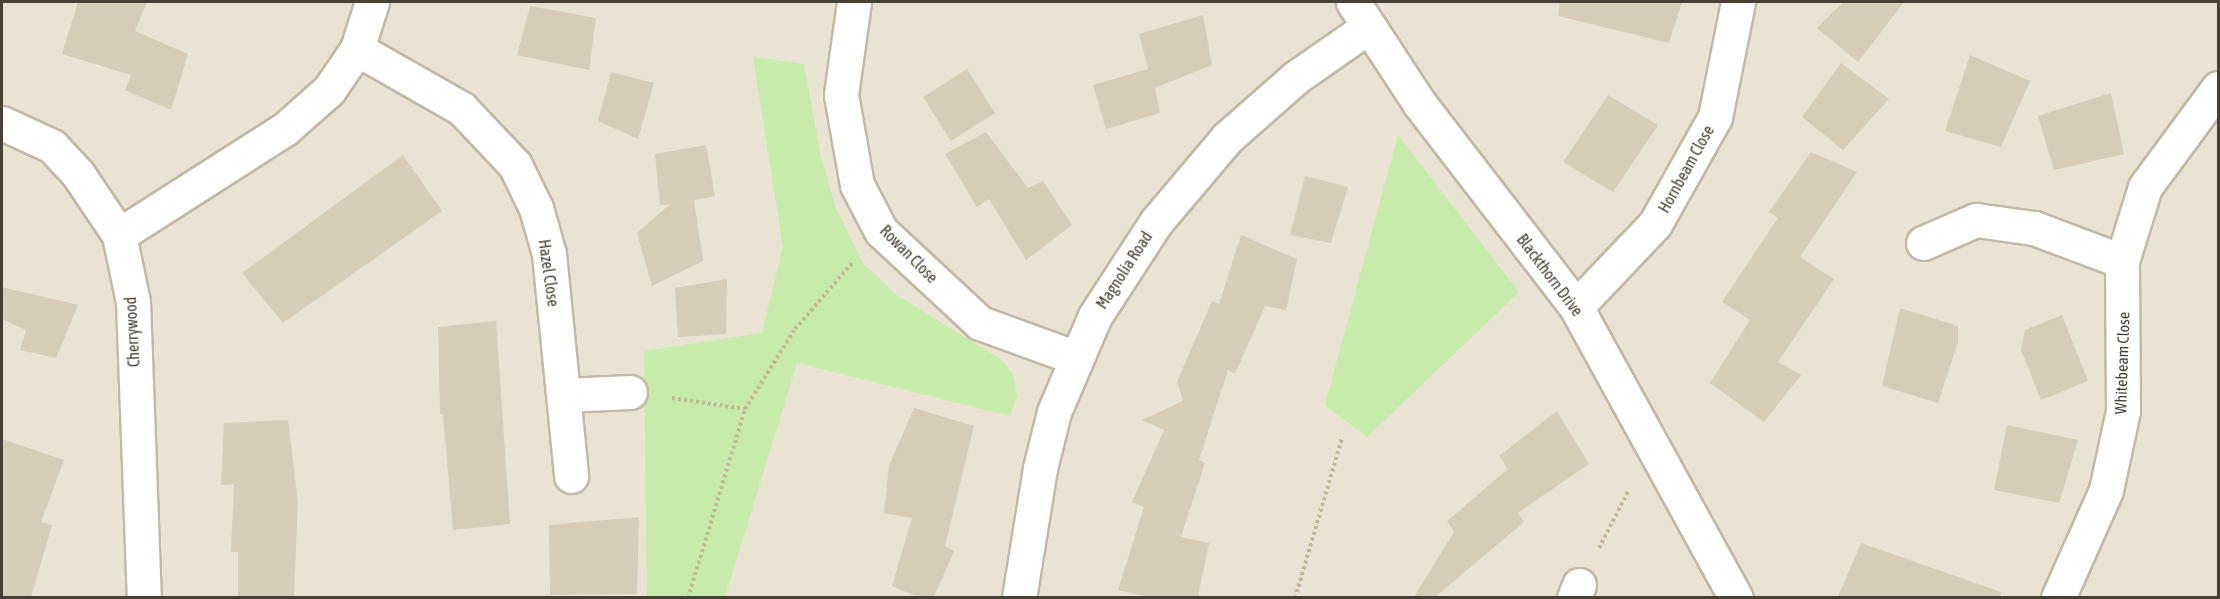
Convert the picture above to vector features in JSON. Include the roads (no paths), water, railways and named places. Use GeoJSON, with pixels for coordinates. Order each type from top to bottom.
{"type":"FeatureCollection","features":[{"type":"Feature","properties":{"kind":"street"},"geometry":{"type":"LineString","coordinates":[[119,235],[285,129],[328,90],[357,49],[372,2]]}},
{"type":"Feature","properties":{"kind":"street","name":"Rowan Close"},"geometry":{"type":"LineString","coordinates":[[854,2],[841,95],[857,185],[881,231],[980,323],[1076,358]]}},
{"type":"Feature","properties":{"kind":"street","name":"Hornbeam Close"},"geometry":{"type":"LineString","coordinates":[[1576,307],[1655,225],[1715,117],[1738,2]]}},
{"type":"Feature","properties":{"kind":"street","name":"Blackthorn Drive"},"geometry":{"type":"LineString","coordinates":[[1360,14],[1419,103],[1576,307],[1736,597]]}},
{"type":"Feature","properties":{"kind":"street","name":"Magnolia Road"},"geometry":{"type":"LineString","coordinates":[[1019,597],[1040,468],[1054,412],[1095,316],[1156,222],[1227,138],[1295,78],[1360,14]]}},
{"type":"Feature","properties":{"kind":"street","name":"Hazel Close"},"geometry":{"type":"LineString","coordinates":[[357,49],[462,109],[515,165],[536,208],[549,254],[571,476]]}},
{"type":"Feature","properties":{"kind":"street","name":"Whitebeam Close"},"geometry":{"type":"LineString","coordinates":[[2058,597],[2106,490],[2123,411],[2122,261],[2145,187],[2218,88]]}},
{"type":"Feature","properties":{"kind":"street","name":"Cherrywood"},"geometry":{"type":"LineString","coordinates":[[2,123],[52,146],[78,174],[119,235],[132,302],[144,597]]}},
{"type":"Feature","properties":{"kind":"street"},"geometry":{"type":"LineString","coordinates":[[1923,243],[1976,220],[2034,228],[2122,261]]}},
{"type":"Feature","properties":{"kind":"street"},"geometry":{"type":"LineString","coordinates":[[564,395],[630,392]]}}]}
